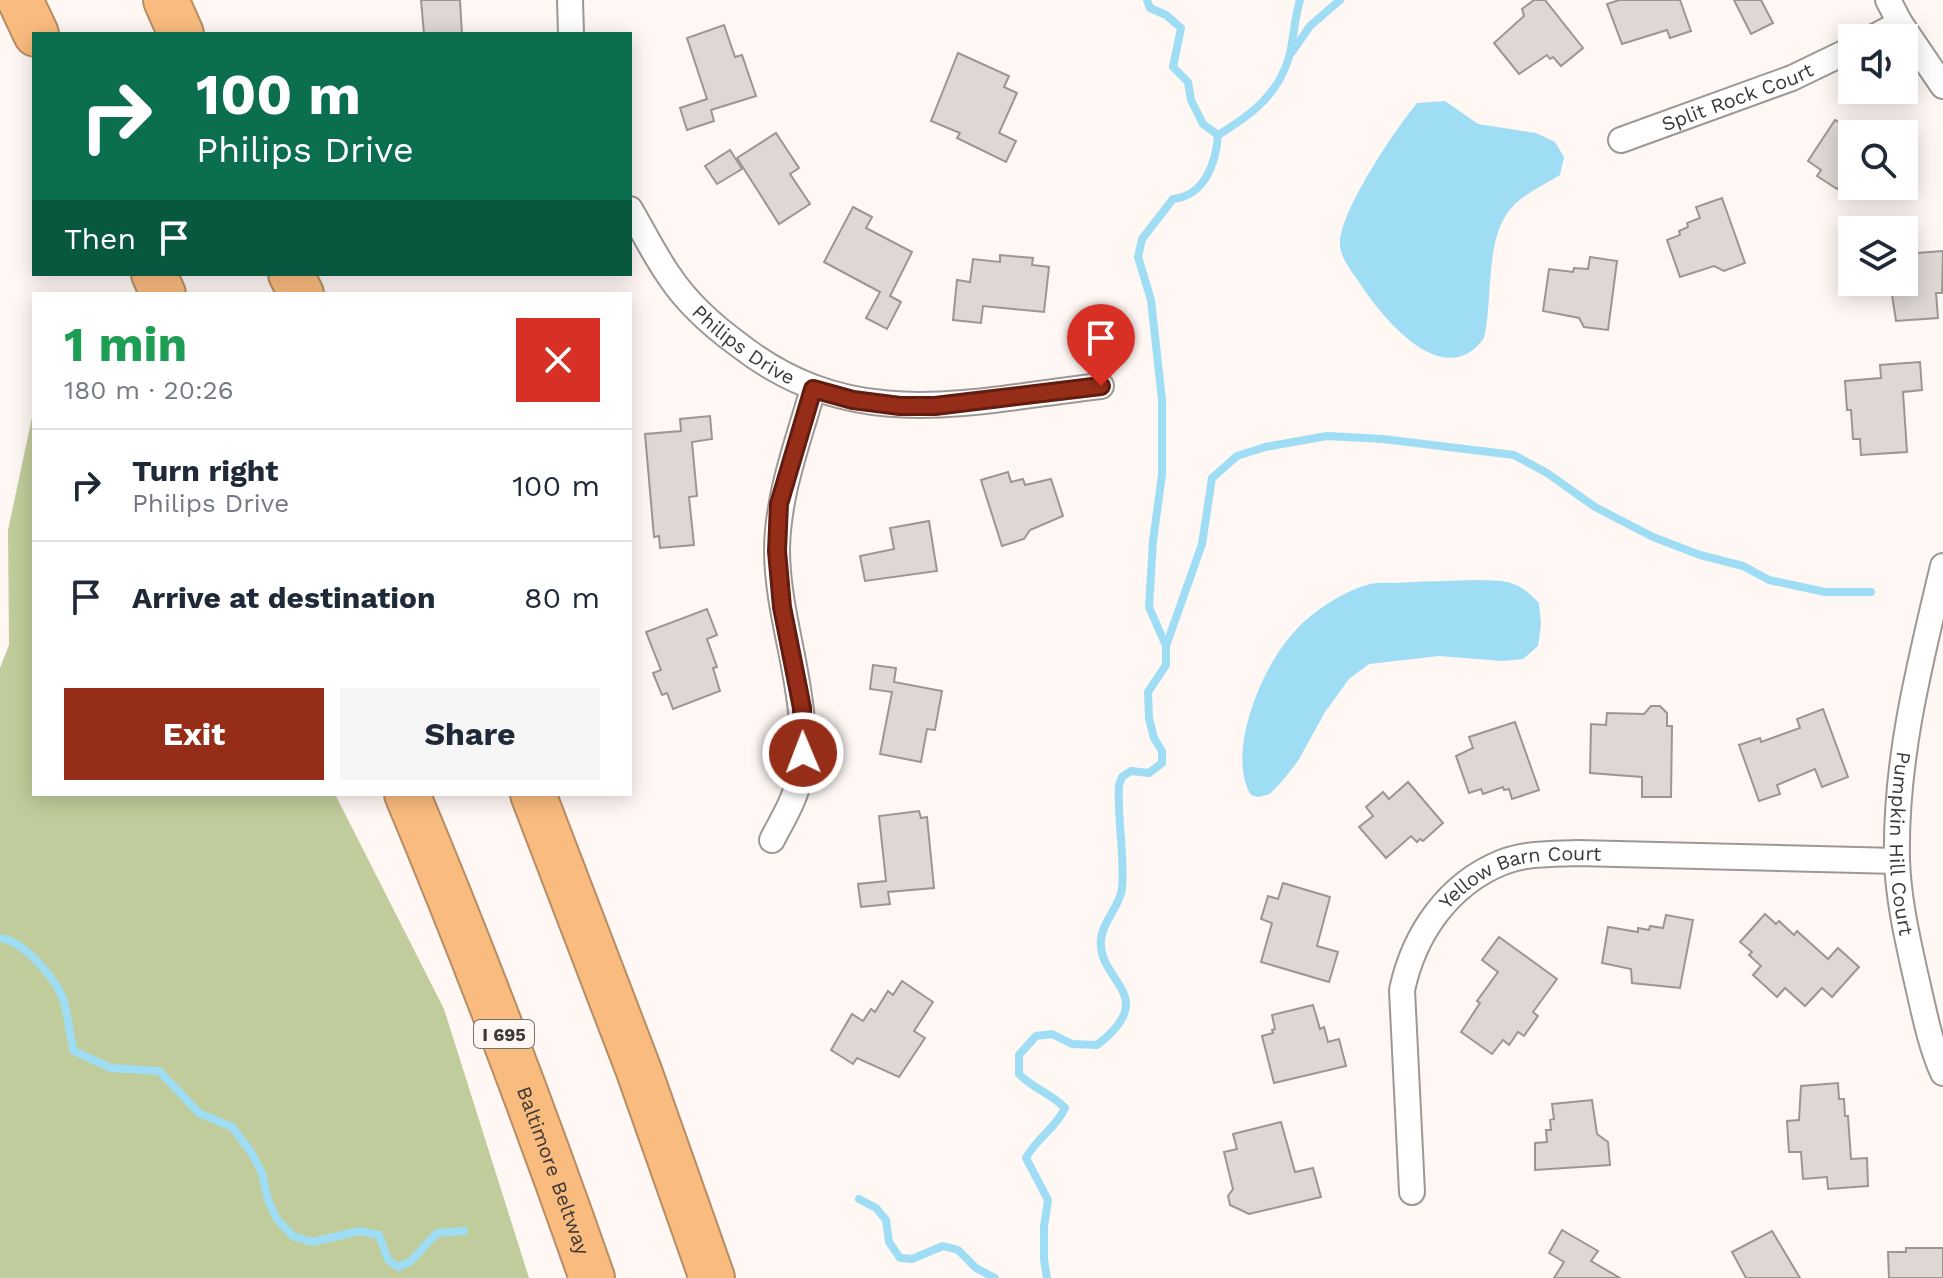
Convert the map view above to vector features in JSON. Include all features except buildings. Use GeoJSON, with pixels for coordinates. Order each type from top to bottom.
{"type":"FeatureCollection","features":[{"type":"Feature","properties":{"kind":"highway"},"geometry":{"type":"LineString","coordinates":[[20,0],[35,32]]}},
{"type":"Feature","properties":{"kind":"highway"},"geometry":{"type":"LineString","coordinates":[[45,0],[60,32]]}},
{"type":"Feature","properties":{"kind":"highway"},"geometry":{"type":"LineString","coordinates":[[166,0],[180,32]]}},
{"type":"Feature","properties":{"kind":"highway"},"geometry":{"type":"LineString","coordinates":[[183,0],[195,32]]}},
{"type":"Feature","properties":{"kind":"highway","name":"Baltimore Beltway"},"geometry":{"type":"LineString","coordinates":[[408,796],[467,936],[592,1278]]}},
{"type":"Feature","properties":{"kind":"highway"},"geometry":{"type":"LineString","coordinates":[[534,796],[639,1071],[712,1278]]}},
{"type":"Feature","properties":{"kind":"street"},"geometry":{"type":"LineString","coordinates":[[570,0],[571,32]]}},
{"type":"Feature","properties":{"kind":"street"},"geometry":{"type":"LineString","coordinates":[[1888,0],[1943,86]]}},
{"type":"Feature","properties":{"kind":"street","name":"Split Rock Court"},"geometry":{"type":"LineString","coordinates":[[1621,140],[1792,78],[1838,56]]}},
{"type":"Feature","properties":{"kind":"street","name":"Philips Drive"},"geometry":{"type":"LineString","coordinates":[[632,212],[670,279],[707,321],[765,366],[813,389],[853,400],[923,406],[1101,386]]}},
{"type":"Feature","properties":{"kind":"street"},"geometry":{"type":"LineString","coordinates":[[772,840],[795,793],[803,753],[802,708],[782,607],[777,551],[779,504],[813,389]]}},
{"type":"Feature","properties":{"kind":"street","name":"Pumpkin Hill Court"},"geometry":{"type":"LineString","coordinates":[[1943,566],[1906,731],[1897,861],[1913,960],[1943,1073]]}},
{"type":"Feature","properties":{"kind":"street","name":"Yellow Barn Court"},"geometry":{"type":"LineString","coordinates":[[1412,1192],[1403,1013],[1405,976],[1422,933],[1446,901],[1473,877],[1504,862],[1535,855],[1577,853],[1897,861]]}},
{"type":"Feature","properties":{"kind":"green space"},"geometry":{"type":"Polygon","coordinates":[[[32,417],[32,796],[336,796],[444,1009],[529,1278],[0,1278],[0,668],[9,645],[8,530],[32,417]]]}},
{"type":"Feature","properties":{"kind":"water"},"geometry":{"type":"Polygon","coordinates":[[[1445,101],[1478,124],[1536,133],[1555,142],[1564,157],[1560,175],[1520,200],[1501,224],[1493,255],[1484,338],[1468,353],[1452,358],[1434,355],[1416,345],[1384,316],[1347,265],[1340,242],[1359,190],[1407,115],[1417,103],[1445,101]]]}},
{"type":"Feature","properties":{"kind":"water"},"geometry":{"type":"Polygon","coordinates":[[[1478,580],[1512,583],[1539,603],[1541,624],[1538,646],[1523,659],[1502,661],[1439,656],[1369,664],[1349,679],[1284,779],[1270,794],[1251,795],[1244,777],[1242,756],[1251,710],[1271,665],[1302,624],[1338,597],[1371,584],[1478,580]]]}},
{"type":"Feature","properties":{"kind":"waterway"},"geometry":{"type":"LineString","coordinates":[[1147,0],[1150,8],[1166,15],[1181,28],[1173,67],[1188,82],[1191,100],[1203,124],[1218,135]]}},
{"type":"Feature","properties":{"kind":"waterway"},"geometry":{"type":"LineString","coordinates":[[1047,1278],[1044,1227],[1048,1200],[1026,1158],[1065,1108],[1019,1074],[1019,1055],[1036,1036],[1052,1034],[1072,1044],[1097,1045],[1116,1028],[1124,1013],[1126,1001],[1102,955],[1101,940],[1122,889],[1119,785],[1122,777],[1131,771],[1149,773],[1162,763],[1162,751],[1154,738],[1149,718],[1148,692],[1166,665],[1166,646],[1149,607],[1153,541],[1162,475],[1162,400],[1151,300],[1138,257],[1142,239],[1173,199],[1193,192],[1206,177],[1218,135],[1252,112],[1278,82],[1289,57],[1300,0]]}},
{"type":"Feature","properties":{"kind":"waterway"},"geometry":{"type":"LineString","coordinates":[[1292,52],[1310,26],[1340,0]]}},
{"type":"Feature","properties":{"kind":"waterway"},"geometry":{"type":"LineString","coordinates":[[1166,646],[1202,544],[1212,478],[1237,456],[1265,447],[1327,436],[1383,439],[1514,455],[1547,473],[1595,507],[1653,537],[1700,555],[1743,566],[1769,580],[1825,592],[1871,592]]}},
{"type":"Feature","properties":{"kind":"waterway"},"geometry":{"type":"LineString","coordinates":[[0,938],[27,952],[58,988],[74,1051],[111,1068],[159,1071],[199,1113],[232,1127],[262,1173],[276,1218],[293,1236],[312,1242],[360,1231],[379,1235],[388,1260],[398,1267],[410,1262],[437,1233],[464,1231]]}},
{"type":"Feature","properties":{"kind":"waterway"},"geometry":{"type":"LineString","coordinates":[[859,1199],[876,1208],[886,1220],[889,1242],[900,1258],[912,1259],[943,1246],[958,1250],[976,1268],[995,1278]]}},
{"type":"Feature","properties":{"kind":"route"},"geometry":{"type":"LineString","coordinates":[[803,753],[802,708],[782,607],[777,551],[779,504],[813,389],[853,400],[900,406],[935,406],[1101,386]]}}]}
